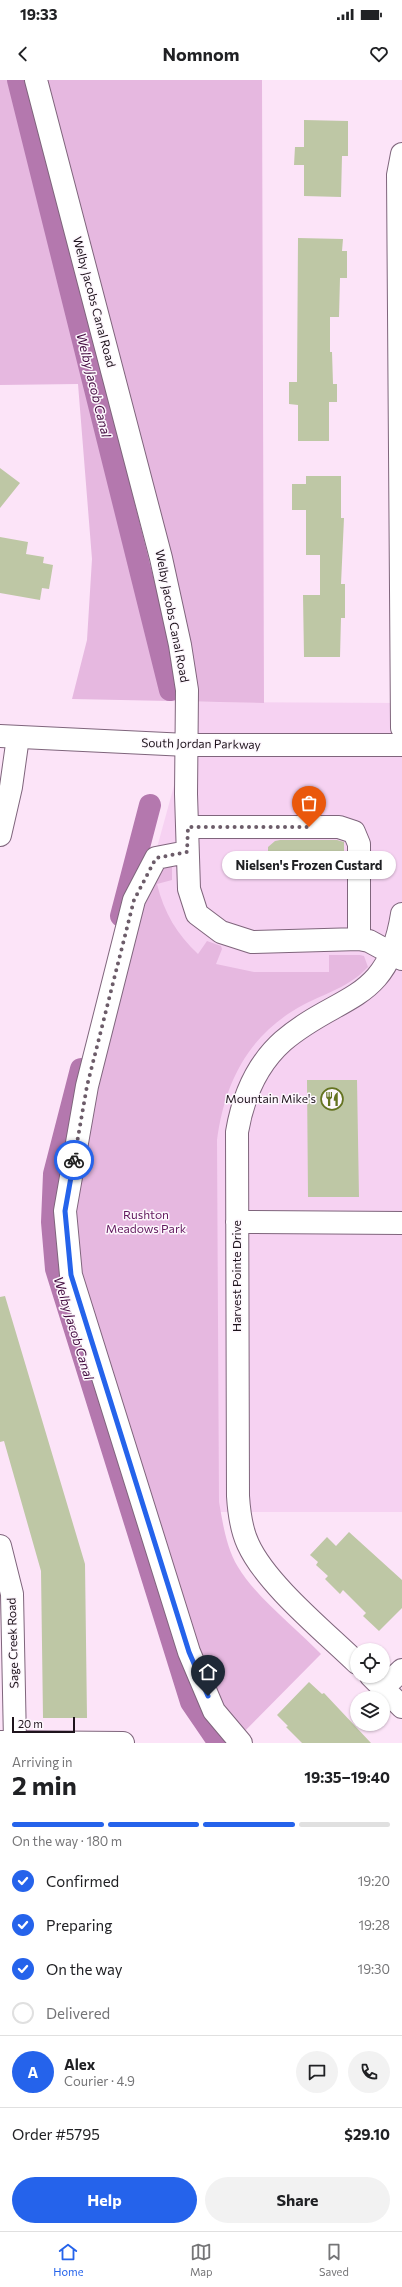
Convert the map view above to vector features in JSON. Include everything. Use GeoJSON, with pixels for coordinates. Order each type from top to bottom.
{"type":"FeatureCollection","features":[{"type":"Feature","properties":{"kind":"street","name":"Welby Jacobs Canal Road"},"geometry":{"type":"LineString","coordinates":[[36,80],[162,565],[180,645],[187,690],[187,852],[189,889],[197,914],[221,932],[252,942],[359,939]]}},
{"type":"Feature","properties":{"kind":"street"},"geometry":{"type":"LineString","coordinates":[[402,154],[398,175],[402,728]]}},
{"type":"Feature","properties":{"kind":"street","name":"South Jordan Parkway"},"geometry":{"type":"LineString","coordinates":[[9,737],[187,745],[402,745]]}},
{"type":"Feature","properties":{"kind":"street"},"geometry":{"type":"LineString","coordinates":[[0,835],[12,787],[9,737]]}},
{"type":"Feature","properties":{"kind":"street"},"geometry":{"type":"LineString","coordinates":[[188,827],[339,827],[354,832],[359,844],[359,939],[369,941],[397,956]]}},
{"type":"Feature","properties":{"kind":"street"},"geometry":{"type":"LineString","coordinates":[[187,852],[156,858],[134,900],[87,1086],[65,1211],[71,1275],[189,1652],[214,1710],[241,1743]]}},
{"type":"Feature","properties":{"kind":"street","name":"Harvest Pointe Drive"},"geometry":{"type":"LineString","coordinates":[[350,1656],[264,1572],[248,1543],[242,1528],[238,1496],[237,1132],[241,1109],[251,1082],[264,1062],[283,1041],[365,990],[397,956],[402,914]]}},
{"type":"Feature","properties":{"kind":"street"},"geometry":{"type":"LineString","coordinates":[[237,1222],[402,1223]]}},
{"type":"Feature","properties":{"kind":"street","name":"Sage Creek Road"},"geometry":{"type":"LineString","coordinates":[[0,1546],[8,1571],[7,1742]]}},
{"type":"Feature","properties":{"kind":"street"},"geometry":{"type":"LineString","coordinates":[[390,1676],[402,1670]]}},
{"type":"Feature","properties":{"kind":"street"},"geometry":{"type":"LineString","coordinates":[[378,1683],[402,1707]]}},
{"type":"Feature","properties":{"kind":"street"},"geometry":{"type":"LineString","coordinates":[[7,1742],[123,1743]]}},
{"type":"Feature","properties":{"kind":"shaded area"},"geometry":{"type":"Polygon","coordinates":[[[197,702],[402,703],[402,1512],[151,1512],[100,1055],[197,702]]]}},
{"type":"Feature","properties":{"kind":"green space"},"geometry":{"type":"Polygon","coordinates":[[[0,80],[262,80],[264,703],[72,699],[87,640],[92,559],[78,384],[0,385],[0,80]]]}},
{"type":"Feature","properties":{"kind":"green space","name":"Rushton Meadows Park"},"geometry":{"type":"Polygon","coordinates":[[[164,864],[172,867],[172,880],[157,884],[163,904],[172,922],[184,939],[198,954],[207,941],[221,946],[222,949],[216,964],[254,972],[329,972],[329,955],[360,955],[364,956],[368,967],[345,985],[303,1005],[284,1017],[268,1030],[254,1045],[233,1079],[226,1098],[217,1140],[219,1502],[224,1527],[231,1552],[245,1578],[265,1601],[321,1654],[233,1743],[217,1708],[92,1320],[73,1227],[100,1055],[142,902],[164,864]]]}},
{"type":"Feature","properties":{"kind":"building"},"geometry":{"type":"Polygon","coordinates":[[[304,120],[348,121],[348,156],[342,156],[341,197],[304,196],[304,165],[294,165],[295,147],[304,147],[304,120]]]}},
{"type":"Feature","properties":{"kind":"building"},"geometry":{"type":"Polygon","coordinates":[[[298,238],[343,239],[342,251],[347,251],[347,278],[340,278],[339,317],[330,317],[330,352],[332,352],[333,384],[337,384],[337,402],[329,402],[329,441],[298,441],[298,405],[289,404],[289,382],[297,382],[298,238]]]}},
{"type":"Feature","properties":{"kind":"building"},"geometry":{"type":"Polygon","coordinates":[[[0,468],[20,483],[0,508],[0,468]]]}},
{"type":"Feature","properties":{"kind":"building"},"geometry":{"type":"Polygon","coordinates":[[[306,476],[341,476],[341,518],[344,518],[341,584],[345,584],[345,618],[341,618],[340,657],[304,657],[303,595],[320,595],[320,555],[306,555],[306,510],[292,510],[292,484],[306,484],[306,476]]]}},
{"type":"Feature","properties":{"kind":"building"},"geometry":{"type":"Polygon","coordinates":[[[0,537],[28,542],[26,554],[44,557],[43,563],[53,565],[49,589],[42,588],[40,600],[0,593],[0,537]]]}},
{"type":"Feature","properties":{"kind":"building"},"geometry":{"type":"Polygon","coordinates":[[[337,840],[344,842],[344,866],[274,865],[268,861],[268,847],[275,841],[337,840]]]}},
{"type":"Feature","properties":{"kind":"building"},"geometry":{"type":"Polygon","coordinates":[[[307,1080],[357,1080],[359,1197],[308,1197],[307,1080]]]}},
{"type":"Feature","properties":{"kind":"building"},"geometry":{"type":"Polygon","coordinates":[[[5,1296],[85,1564],[87,1718],[43,1718],[41,1571],[4,1441],[0,1442],[0,1297],[5,1296]]]}},
{"type":"Feature","properties":{"kind":"building"},"geometry":{"type":"Polygon","coordinates":[[[349,1532],[402,1580],[402,1608],[379,1631],[363,1616],[366,1613],[343,1590],[340,1594],[325,1579],[328,1576],[316,1565],[318,1562],[310,1555],[327,1537],[336,1546],[349,1532]]]}},
{"type":"Feature","properties":{"kind":"building"},"geometry":{"type":"Polygon","coordinates":[[[309,1682],[322,1694],[324,1693],[350,1721],[350,1731],[360,1731],[371,1743],[302,1743],[286,1727],[288,1726],[277,1715],[309,1682]]]}},
{"type":"Feature","properties":{"kind":"waterway","name":"Welby Jacob Canal"},"geometry":{"type":"LineString","coordinates":[[18,80],[170,690]]}},
{"type":"Feature","properties":{"kind":"waterway","name":"Welby Jacob Canal"},"geometry":{"type":"LineString","coordinates":[[121,916],[150,805]]}},
{"type":"Feature","properties":{"kind":"waterway","name":"Welby Jacob Canal"},"geometry":{"type":"LineString","coordinates":[[81,1069],[54,1174],[52,1222],[56,1269],[191,1702],[219,1743]]}},
{"type":"Feature","properties":{"kind":"way so far"},"geometry":{"type":"LineString","coordinates":[[74,1160],[87,1086],[134,900],[156,858],[187,852],[188,827],[309,827]]}},
{"type":"Feature","properties":{"kind":"place","name":"Nielsen's Frozen Custard"},"geometry":{"type":"Point","coordinates":[309,827]}},
{"type":"Feature","properties":{"kind":"place","name":"Mountain Mike's"},"geometry":{"type":"Point","coordinates":[332,1099]}},
{"type":"Feature","properties":{"kind":"route"},"geometry":{"type":"LineString","coordinates":[[74,1160],[65,1211],[71,1275],[189,1652],[208,1696]]}}]}
